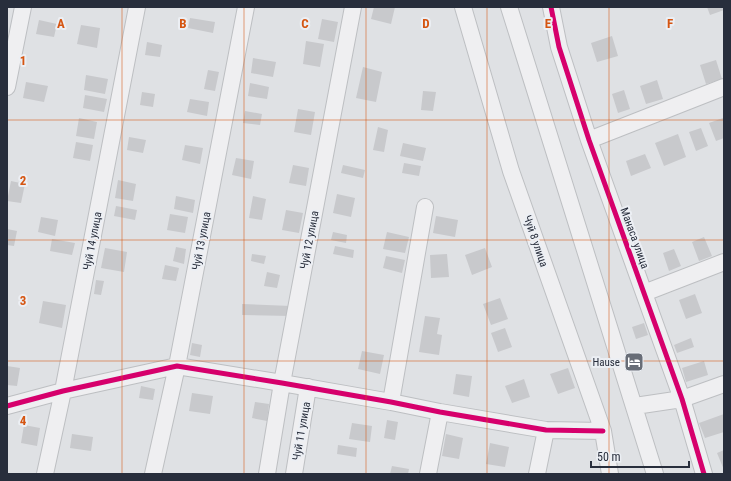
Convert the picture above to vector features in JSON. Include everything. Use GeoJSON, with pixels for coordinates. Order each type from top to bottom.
{"type":"FeatureCollection","features":[{"type":"Feature","properties":{"kind":"street"},"geometry":{"type":"LineString","coordinates":[[7,87],[22,7]]}},
{"type":"Feature","properties":{"kind":"street","name":"Чуй 14 улица"},"geometry":{"type":"LineString","coordinates":[[45,474],[63,391],[137,7]]}},
{"type":"Feature","properties":{"kind":"street","name":"Чуй 13 улица"},"geometry":{"type":"LineString","coordinates":[[153,474],[177,366],[246,7]]}},
{"type":"Feature","properties":{"kind":"street","name":"Чуй 12 улица"},"geometry":{"type":"LineString","coordinates":[[267,474],[282,383],[353,7]]}},
{"type":"Feature","properties":{"kind":"street","name":"Чуй 8 улица"},"geometry":{"type":"LineString","coordinates":[[463,7],[512,171],[603,431],[610,474]]}},
{"type":"Feature","properties":{"kind":"street"},"geometry":{"type":"LineString","coordinates":[[510,7],[655,474]]}},
{"type":"Feature","properties":{"kind":"street","name":"Манаса улица"},"geometry":{"type":"LineString","coordinates":[[551,7],[559,47],[589,140],[682,399],[704,474]]}},
{"type":"Feature","properties":{"kind":"street"},"geometry":{"type":"LineString","coordinates":[[589,140],[724,87]]}},
{"type":"Feature","properties":{"kind":"street"},"geometry":{"type":"LineString","coordinates":[[391,402],[425,207]]}},
{"type":"Feature","properties":{"kind":"street"},"geometry":{"type":"LineString","coordinates":[[644,293],[724,262]]}},
{"type":"Feature","properties":{"kind":"street"},"geometry":{"type":"LineString","coordinates":[[7,406],[63,391],[177,366],[308,387],[546,430],[603,431]]}},
{"type":"Feature","properties":{"kind":"street"},"geometry":{"type":"LineString","coordinates":[[635,406],[682,399],[724,384]]}},
{"type":"Feature","properties":{"kind":"street","name":"Чуй 11 улица"},"geometry":{"type":"LineString","coordinates":[[294,474],[308,387]]}},
{"type":"Feature","properties":{"kind":"street"},"geometry":{"type":"LineString","coordinates":[[428,474],[440,412]]}},
{"type":"Feature","properties":{"kind":"street"},"geometry":{"type":"LineString","coordinates":[[537,474],[546,430]]}},
{"type":"Feature","properties":{"kind":"building"},"geometry":{"type":"Polygon","coordinates":[[[374,7],[395,7],[391,24],[371,19],[374,7]]]}},
{"type":"Feature","properties":{"kind":"building"},"geometry":{"type":"Polygon","coordinates":[[[707,7],[724,7],[724,10],[710,15],[707,7]]]}},
{"type":"Feature","properties":{"kind":"building"},"geometry":{"type":"Polygon","coordinates":[[[190,18],[215,22],[213,33],[188,28],[190,18]]]}},
{"type":"Feature","properties":{"kind":"building"},"geometry":{"type":"Polygon","coordinates":[[[322,19],[338,22],[334,42],[318,39],[322,19]]]}},
{"type":"Feature","properties":{"kind":"building"},"geometry":{"type":"Polygon","coordinates":[[[39,20],[57,24],[54,37],[36,34],[39,20]]]}},
{"type":"Feature","properties":{"kind":"building"},"geometry":{"type":"Polygon","coordinates":[[[81,25],[100,28],[97,48],[77,44],[81,25]]]}},
{"type":"Feature","properties":{"kind":"building"},"geometry":{"type":"Polygon","coordinates":[[[612,36],[618,56],[597,62],[591,43],[612,36]]]}},
{"type":"Feature","properties":{"kind":"building"},"geometry":{"type":"Polygon","coordinates":[[[306,41],[324,44],[320,67],[303,64],[306,41]]]}},
{"type":"Feature","properties":{"kind":"building"},"geometry":{"type":"Polygon","coordinates":[[[147,42],[162,45],[160,57],[145,55],[147,42]]]}},
{"type":"Feature","properties":{"kind":"building"},"geometry":{"type":"Polygon","coordinates":[[[253,58],[276,62],[273,77],[251,73],[253,58]]]}},
{"type":"Feature","properties":{"kind":"building"},"geometry":{"type":"Polygon","coordinates":[[[716,60],[722,79],[706,84],[700,65],[716,60]]]}},
{"type":"Feature","properties":{"kind":"building"},"geometry":{"type":"Polygon","coordinates":[[[363,67],[382,72],[376,102],[356,98],[363,67]]]}},
{"type":"Feature","properties":{"kind":"building"},"geometry":{"type":"Polygon","coordinates":[[[208,70],[219,72],[215,91],[204,89],[208,70]]]}},
{"type":"Feature","properties":{"kind":"building"},"geometry":{"type":"Polygon","coordinates":[[[86,75],[108,79],[105,94],[84,90],[86,75]]]}},
{"type":"Feature","properties":{"kind":"building"},"geometry":{"type":"Polygon","coordinates":[[[657,80],[663,99],[646,104],[640,86],[657,80]]]}},
{"type":"Feature","properties":{"kind":"building"},"geometry":{"type":"Polygon","coordinates":[[[26,82],[48,86],[44,102],[23,98],[26,82]]]}},
{"type":"Feature","properties":{"kind":"building"},"geometry":{"type":"Polygon","coordinates":[[[250,83],[269,87],[267,99],[248,96],[250,83]]]}},
{"type":"Feature","properties":{"kind":"building"},"geometry":{"type":"Polygon","coordinates":[[[624,90],[630,109],[618,113],[612,94],[624,90]]]}},
{"type":"Feature","properties":{"kind":"building"},"geometry":{"type":"Polygon","coordinates":[[[423,91],[436,92],[433,111],[421,110],[423,91]]]}},
{"type":"Feature","properties":{"kind":"building"},"geometry":{"type":"Polygon","coordinates":[[[142,92],[155,94],[153,107],[140,105],[142,92]]]}},
{"type":"Feature","properties":{"kind":"building"},"geometry":{"type":"Polygon","coordinates":[[[85,95],[107,99],[104,112],[83,108],[85,95]]]}},
{"type":"Feature","properties":{"kind":"building"},"geometry":{"type":"Polygon","coordinates":[[[190,99],[209,102],[207,116],[187,112],[190,99]]]}},
{"type":"Feature","properties":{"kind":"building"},"geometry":{"type":"Polygon","coordinates":[[[298,109],[315,112],[311,135],[294,132],[298,109]]]}},
{"type":"Feature","properties":{"kind":"building"},"geometry":{"type":"Polygon","coordinates":[[[245,111],[262,114],[260,125],[243,123],[245,111]]]}},
{"type":"Feature","properties":{"kind":"building"},"geometry":{"type":"Polygon","coordinates":[[[79,118],[97,122],[94,139],[76,136],[79,118]]]}},
{"type":"Feature","properties":{"kind":"building"},"geometry":{"type":"Polygon","coordinates":[[[723,118],[724,138],[716,141],[709,123],[723,118]]]}},
{"type":"Feature","properties":{"kind":"building"},"geometry":{"type":"Polygon","coordinates":[[[378,127],[388,130],[384,152],[373,150],[378,127]]]}},
{"type":"Feature","properties":{"kind":"building"},"geometry":{"type":"Polygon","coordinates":[[[701,128],[708,146],[696,151],[689,132],[701,128]]]}},
{"type":"Feature","properties":{"kind":"building"},"geometry":{"type":"Polygon","coordinates":[[[678,134],[686,157],[664,166],[655,143],[678,134]]]}},
{"type":"Feature","properties":{"kind":"building"},"geometry":{"type":"Polygon","coordinates":[[[129,137],[146,140],[143,153],[127,150],[129,137]]]}},
{"type":"Feature","properties":{"kind":"building"},"geometry":{"type":"Polygon","coordinates":[[[76,142],[93,145],[90,161],[73,158],[76,142]]]}},
{"type":"Feature","properties":{"kind":"building"},"geometry":{"type":"Polygon","coordinates":[[[403,143],[426,148],[423,161],[400,156],[403,143]]]}},
{"type":"Feature","properties":{"kind":"building"},"geometry":{"type":"Polygon","coordinates":[[[185,145],[203,148],[200,164],[182,160],[185,145]]]}},
{"type":"Feature","properties":{"kind":"building"},"geometry":{"type":"Polygon","coordinates":[[[645,154],[651,168],[631,176],[626,161],[645,154]]]}},
{"type":"Feature","properties":{"kind":"building"},"geometry":{"type":"Polygon","coordinates":[[[236,158],[254,161],[251,179],[232,175],[236,158]]]}},
{"type":"Feature","properties":{"kind":"building"},"geometry":{"type":"Polygon","coordinates":[[[404,163],[421,166],[419,176],[402,173],[404,163]]]}},
{"type":"Feature","properties":{"kind":"building"},"geometry":{"type":"Polygon","coordinates":[[[293,165],[309,168],[306,186],[289,183],[293,165]]]}},
{"type":"Feature","properties":{"kind":"building"},"geometry":{"type":"Polygon","coordinates":[[[343,165],[365,170],[363,178],[341,173],[343,165]]]}},
{"type":"Feature","properties":{"kind":"building"},"geometry":{"type":"Polygon","coordinates":[[[118,180],[136,184],[133,201],[115,198],[118,180]]]}},
{"type":"Feature","properties":{"kind":"building"},"geometry":{"type":"Polygon","coordinates":[[[11,181],[25,184],[21,203],[7,201],[11,181]]]}},
{"type":"Feature","properties":{"kind":"building"},"geometry":{"type":"Polygon","coordinates":[[[337,194],[355,198],[351,217],[333,213],[337,194]]]}},
{"type":"Feature","properties":{"kind":"building"},"geometry":{"type":"Polygon","coordinates":[[[176,196],[195,200],[193,213],[174,209],[176,196]]]}},
{"type":"Feature","properties":{"kind":"building"},"geometry":{"type":"Polygon","coordinates":[[[253,196],[266,199],[262,220],[249,218],[253,196]]]}},
{"type":"Feature","properties":{"kind":"building"},"geometry":{"type":"Polygon","coordinates":[[[116,206],[137,210],[135,220],[114,216],[116,206]]]}},
{"type":"Feature","properties":{"kind":"building"},"geometry":{"type":"Polygon","coordinates":[[[286,210],[303,213],[299,233],[282,230],[286,210]]]}},
{"type":"Feature","properties":{"kind":"building"},"geometry":{"type":"Polygon","coordinates":[[[170,214],[188,217],[185,233],[167,230],[170,214]]]}},
{"type":"Feature","properties":{"kind":"building"},"geometry":{"type":"Polygon","coordinates":[[[436,216],[458,220],[455,237],[433,233],[436,216]]]}},
{"type":"Feature","properties":{"kind":"building"},"geometry":{"type":"Polygon","coordinates":[[[41,217],[58,220],[55,236],[38,232],[41,217]]]}},
{"type":"Feature","properties":{"kind":"building"},"geometry":{"type":"Polygon","coordinates":[[[7,229],[17,231],[14,246],[7,245],[7,229]]]}},
{"type":"Feature","properties":{"kind":"building"},"geometry":{"type":"Polygon","coordinates":[[[333,232],[347,235],[346,243],[331,240],[333,232]]]}},
{"type":"Feature","properties":{"kind":"building"},"geometry":{"type":"Polygon","coordinates":[[[387,232],[409,237],[405,253],[383,249],[387,232]]]}},
{"type":"Feature","properties":{"kind":"building"},"geometry":{"type":"Polygon","coordinates":[[[704,237],[712,256],[699,261],[692,242],[704,237]]]}},
{"type":"Feature","properties":{"kind":"building"},"geometry":{"type":"Polygon","coordinates":[[[52,239],[75,243],[72,255],[50,251],[52,239]]]}},
{"type":"Feature","properties":{"kind":"building"},"geometry":{"type":"Polygon","coordinates":[[[335,246],[354,250],[353,258],[333,254],[335,246]]]}},
{"type":"Feature","properties":{"kind":"building"},"geometry":{"type":"Polygon","coordinates":[[[176,247],[186,249],[184,264],[173,261],[176,247]]]}},
{"type":"Feature","properties":{"kind":"building"},"geometry":{"type":"Polygon","coordinates":[[[105,248],[127,252],[124,272],[101,268],[105,248]]]}},
{"type":"Feature","properties":{"kind":"building"},"geometry":{"type":"Polygon","coordinates":[[[485,248],[492,267],[472,275],[465,255],[485,248]]]}},
{"type":"Feature","properties":{"kind":"building"},"geometry":{"type":"Polygon","coordinates":[[[674,249],[681,266],[669,271],[663,253],[674,249]]]}},
{"type":"Feature","properties":{"kind":"building"},"geometry":{"type":"Polygon","coordinates":[[[252,254],[266,256],[264,264],[251,261],[252,254]]]}},
{"type":"Feature","properties":{"kind":"building"},"geometry":{"type":"Polygon","coordinates":[[[447,254],[449,277],[431,278],[430,255],[447,254]]]}},
{"type":"Feature","properties":{"kind":"building"},"geometry":{"type":"Polygon","coordinates":[[[386,256],[405,260],[402,273],[383,268],[386,256]]]}},
{"type":"Feature","properties":{"kind":"building"},"geometry":{"type":"Polygon","coordinates":[[[165,265],[179,268],[176,281],[162,279],[165,265]]]}},
{"type":"Feature","properties":{"kind":"building"},"geometry":{"type":"Polygon","coordinates":[[[267,272],[280,275],[277,288],[264,286],[267,272]]]}},
{"type":"Feature","properties":{"kind":"building"},"geometry":{"type":"Polygon","coordinates":[[[96,280],[104,281],[101,295],[94,294],[96,280]]]}},
{"type":"Feature","properties":{"kind":"building"},"geometry":{"type":"Polygon","coordinates":[[[695,294],[702,313],[686,319],[679,300],[695,294]]]}},
{"type":"Feature","properties":{"kind":"building"},"geometry":{"type":"Polygon","coordinates":[[[500,298],[508,319],[491,325],[483,304],[500,298]]]}},
{"type":"Feature","properties":{"kind":"building"},"geometry":{"type":"Polygon","coordinates":[[[43,301],[66,305],[62,328],[39,323],[43,301]]]}},
{"type":"Feature","properties":{"kind":"building"},"geometry":{"type":"Polygon","coordinates":[[[242,304],[291,306],[291,316],[242,315],[242,304]]]}},
{"type":"Feature","properties":{"kind":"building"},"geometry":{"type":"Polygon","coordinates":[[[425,316],[440,318],[437,334],[442,335],[439,355],[419,352],[425,316]]]}},
{"type":"Feature","properties":{"kind":"building"},"geometry":{"type":"Polygon","coordinates":[[[644,323],[648,335],[636,339],[632,327],[644,323]]]}},
{"type":"Feature","properties":{"kind":"building"},"geometry":{"type":"Polygon","coordinates":[[[505,328],[512,347],[498,352],[491,333],[505,328]]]}},
{"type":"Feature","properties":{"kind":"building"},"geometry":{"type":"Polygon","coordinates":[[[691,338],[694,347],[677,353],[674,345],[691,338]]]}},
{"type":"Feature","properties":{"kind":"building"},"geometry":{"type":"Polygon","coordinates":[[[192,343],[202,345],[200,357],[190,355],[192,343]]]}},
{"type":"Feature","properties":{"kind":"building"},"geometry":{"type":"Polygon","coordinates":[[[362,351],[384,355],[380,374],[358,369],[362,351]]]}},
{"type":"Feature","properties":{"kind":"building"},"geometry":{"type":"Polygon","coordinates":[[[704,361],[708,375],[686,382],[682,368],[704,361]]]}},
{"type":"Feature","properties":{"kind":"building"},"geometry":{"type":"Polygon","coordinates":[[[7,366],[20,368],[17,386],[7,385],[7,366]]]}},
{"type":"Feature","properties":{"kind":"building"},"geometry":{"type":"Polygon","coordinates":[[[568,368],[575,388],[558,394],[550,374],[568,368]]]}},
{"type":"Feature","properties":{"kind":"building"},"geometry":{"type":"Polygon","coordinates":[[[456,374],[472,376],[469,397],[453,394],[456,374]]]}},
{"type":"Feature","properties":{"kind":"building"},"geometry":{"type":"Polygon","coordinates":[[[524,379],[530,397],[512,403],[505,386],[524,379]]]}},
{"type":"Feature","properties":{"kind":"building"},"geometry":{"type":"Polygon","coordinates":[[[141,386],[155,389],[153,400],[139,398],[141,386]]]}},
{"type":"Feature","properties":{"kind":"building"},"geometry":{"type":"Polygon","coordinates":[[[192,393],[213,396],[210,414],[189,411],[192,393]]]}},
{"type":"Feature","properties":{"kind":"building"},"geometry":{"type":"Polygon","coordinates":[[[255,402],[269,404],[267,421],[252,418],[255,402]]]}},
{"type":"Feature","properties":{"kind":"building"},"geometry":{"type":"Polygon","coordinates":[[[724,414],[724,432],[705,438],[699,423],[724,414]]]}},
{"type":"Feature","properties":{"kind":"building"},"geometry":{"type":"Polygon","coordinates":[[[387,420],[398,422],[395,440],[384,438],[387,420]]]}},
{"type":"Feature","properties":{"kind":"building"},"geometry":{"type":"Polygon","coordinates":[[[352,423],[372,426],[370,442],[349,439],[352,423]]]}},
{"type":"Feature","properties":{"kind":"building"},"geometry":{"type":"Polygon","coordinates":[[[24,425],[40,428],[37,446],[21,443],[24,425]]]}},
{"type":"Feature","properties":{"kind":"building"},"geometry":{"type":"Polygon","coordinates":[[[72,434],[93,437],[91,451],[70,448],[72,434]]]}},
{"type":"Feature","properties":{"kind":"building"},"geometry":{"type":"Polygon","coordinates":[[[446,434],[463,438],[459,459],[442,456],[446,434]]]}},
{"type":"Feature","properties":{"kind":"building"},"geometry":{"type":"Polygon","coordinates":[[[490,443],[509,447],[505,467],[486,464],[490,443]]]}},
{"type":"Feature","properties":{"kind":"building"},"geometry":{"type":"Polygon","coordinates":[[[338,445],[357,448],[356,457],[337,454],[338,445]]]}},
{"type":"Feature","properties":{"kind":"building"},"geometry":{"type":"Polygon","coordinates":[[[724,450],[724,470],[717,453],[724,450]]]}},
{"type":"Feature","properties":{"kind":"building"},"geometry":{"type":"Polygon","coordinates":[[[392,466],[409,469],[408,474],[390,474],[392,466]]]}},
{"type":"Feature","properties":{"kind":"cycle path"},"geometry":{"type":"LineString","coordinates":[[551,7],[559,47],[589,140],[682,399],[704,474]]}},
{"type":"Feature","properties":{"kind":"cycle path"},"geometry":{"type":"LineString","coordinates":[[7,406],[63,391],[177,366],[546,430],[603,431]]}},
{"type":"Feature","properties":{"kind":"place","name":"Hause"},"geometry":{"type":"Point","coordinates":[634,362]}}]}
